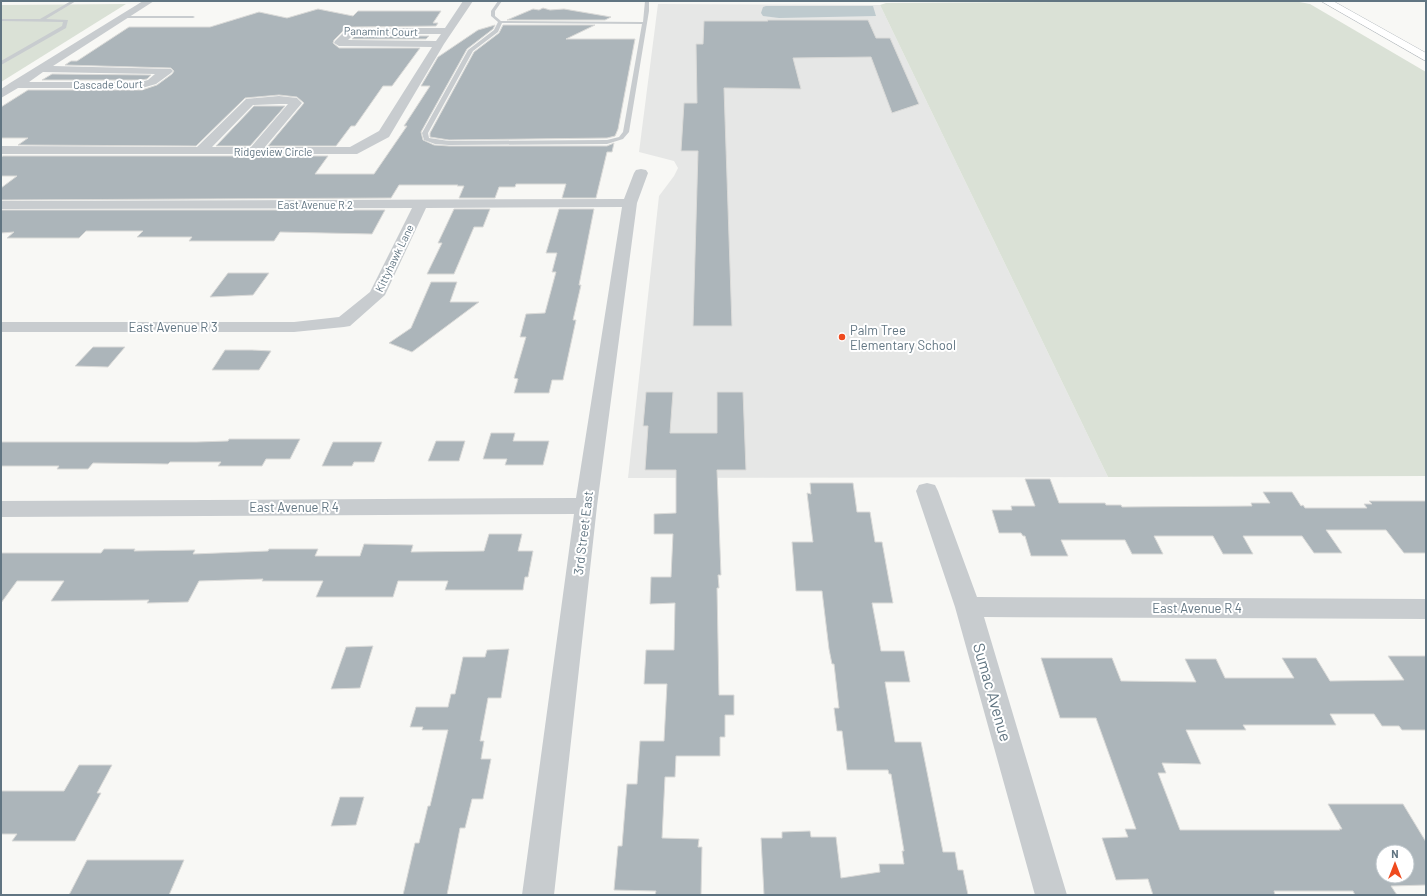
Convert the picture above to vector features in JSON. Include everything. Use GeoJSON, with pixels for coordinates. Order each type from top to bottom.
{"type":"FeatureCollection","features":[{"type":"Feature","properties":{"kind":"street"},"geometry":{"type":"LineString","coordinates":[[1,94],[149,1]]}},
{"type":"Feature","properties":{"kind":"street","name":"Ridgeview Circle"},"geometry":{"type":"LineString","coordinates":[[1,150],[352,151],[384,134],[447,31],[468,1]]}},
{"type":"Feature","properties":{"kind":"street"},"geometry":{"type":"LineString","coordinates":[[1326,1],[1426,58]]}},
{"type":"Feature","properties":{"kind":"street","name":"Panamint Court"},"geometry":{"type":"LineString","coordinates":[[439,44],[338,43],[351,31],[447,31]]}},
{"type":"Feature","properties":{"kind":"street","name":"Cascade Court"},"geometry":{"type":"LineString","coordinates":[[14,85],[142,85],[152,82],[167,71],[41,69]]}},
{"type":"Feature","properties":{"kind":"street"},"geometry":{"type":"LineString","coordinates":[[200,151],[250,102],[278,100],[293,101],[296,103],[254,151]]}},
{"type":"Feature","properties":{"kind":"street","name":"3rd Street East"},"geometry":{"type":"LineString","coordinates":[[538,895],[586,506],[630,203],[641,173]]}},
{"type":"Feature","properties":{"kind":"street","name":"East Avenue R 2"},"geometry":{"type":"LineString","coordinates":[[1,205],[630,203]]}},
{"type":"Feature","properties":{"kind":"street","name":"Kittyhawk Lane"},"geometry":{"type":"LineString","coordinates":[[344,322],[377,295],[420,204]]}},
{"type":"Feature","properties":{"kind":"street","name":"East Avenue R 3"},"geometry":{"type":"LineString","coordinates":[[1,327],[294,327],[344,322]]}},
{"type":"Feature","properties":{"kind":"street","name":"Sumac Avenue"},"geometry":{"type":"LineString","coordinates":[[927,491],[968,606],[1051,895]]}},
{"type":"Feature","properties":{"kind":"street","name":"East Avenue R 4"},"geometry":{"type":"LineString","coordinates":[[1,509],[586,506]]}},
{"type":"Feature","properties":{"kind":"street","name":"East Avenue R 4"},"geometry":{"type":"LineString","coordinates":[[968,606],[1426,609]]}},
{"type":"Feature","properties":{"kind":"lane"},"geometry":{"type":"LineString","coordinates":[[41,20],[74,1]]}},
{"type":"Feature","properties":{"kind":"lane"},"geometry":{"type":"LineString","coordinates":[[500,1],[493,11],[492,16],[500,22],[645,23]]}},
{"type":"Feature","properties":{"kind":"lane"},"geometry":{"type":"LineString","coordinates":[[500,22],[496,31],[471,50],[425,133],[426,139],[435,142],[456,143],[607,142],[621,138],[626,132],[648,12],[647,1]]}},
{"type":"Feature","properties":{"kind":"lane"},"geometry":{"type":"LineString","coordinates":[[124,17],[193,17]]}},
{"type":"Feature","properties":{"kind":"lane"},"geometry":{"type":"LineString","coordinates":[[1,20],[66,21],[64,27],[1,63]]}},
{"type":"Feature","properties":{"kind":"shaded area"},"geometry":{"type":"Polygon","coordinates":[[[1294,1],[1310,4],[1426,72],[1426,476],[1108,477],[880,5],[886,3],[1294,1]]]}},
{"type":"Feature","properties":{"kind":"shaded area"},"geometry":{"type":"Polygon","coordinates":[[[126,4],[1,82],[1,5],[126,4]]]}},
{"type":"Feature","properties":{"kind":"shaded area","name":"Palm Tree Elementary School"},"geometry":{"type":"Polygon","coordinates":[[[658,4],[880,5],[1108,477],[628,478],[659,196],[678,168],[674,161],[639,152],[658,4]]]}},
{"type":"Feature","properties":{"kind":"shaded area"},"geometry":{"type":"Polygon","coordinates":[[[873,6],[876,16],[779,18],[763,16],[761,13],[763,7],[873,6]]]}},
{"type":"Feature","properties":{"kind":"building"},"geometry":{"type":"Polygon","coordinates":[[[543,8],[550,10],[564,9],[611,17],[605,20],[507,20],[533,9],[539,10],[543,8]]]}},
{"type":"Feature","properties":{"kind":"building"},"geometry":{"type":"Polygon","coordinates":[[[318,9],[353,16],[358,11],[441,11],[433,23],[438,23],[436,26],[351,27],[346,28],[334,40],[333,43],[339,48],[420,48],[392,86],[383,86],[355,126],[351,126],[336,146],[268,146],[304,103],[297,97],[279,95],[245,98],[196,146],[18,145],[28,138],[1,138],[1,107],[28,90],[142,90],[157,85],[172,74],[174,71],[171,68],[65,65],[71,61],[77,61],[129,27],[210,27],[259,12],[287,18],[318,9]]]}},
{"type":"Feature","properties":{"kind":"building"},"geometry":{"type":"Polygon","coordinates":[[[767,20],[868,20],[876,38],[890,38],[919,104],[892,113],[871,57],[793,58],[801,89],[724,88],[732,326],[693,326],[698,151],[681,151],[684,103],[697,103],[696,44],[703,44],[704,21],[768,21],[767,20]]]}},
{"type":"Feature","properties":{"kind":"building"},"geometry":{"type":"Polygon","coordinates":[[[495,25],[493,29],[467,49],[421,132],[423,140],[434,145],[449,146],[607,146],[614,143],[612,152],[607,152],[596,198],[562,198],[566,184],[516,184],[515,187],[499,187],[495,198],[459,198],[464,186],[457,186],[458,185],[399,185],[391,198],[1,200],[1,188],[17,176],[1,176],[1,157],[3,156],[328,156],[315,174],[374,174],[407,126],[404,126],[430,86],[421,86],[438,57],[478,30],[495,25]]]}},
{"type":"Feature","properties":{"kind":"building"},"geometry":{"type":"Polygon","coordinates":[[[503,25],[595,25],[566,39],[635,39],[618,129],[615,136],[607,138],[449,140],[430,137],[430,133],[474,52],[499,33],[503,25]]]}},
{"type":"Feature","properties":{"kind":"building"},"geometry":{"type":"Polygon","coordinates":[[[355,36],[429,36],[426,39],[352,39],[355,36]]]}},
{"type":"Feature","properties":{"kind":"building"},"geometry":{"type":"Polygon","coordinates":[[[52,74],[151,75],[147,79],[141,80],[42,80],[52,74]]]}},
{"type":"Feature","properties":{"kind":"building"},"geometry":{"type":"Polygon","coordinates":[[[254,106],[285,106],[250,146],[216,146],[254,106]]]}},
{"type":"Feature","properties":{"kind":"building"},"geometry":{"type":"Polygon","coordinates":[[[454,209],[490,209],[483,227],[474,227],[454,274],[427,274],[442,243],[438,243],[454,209]]]}},
{"type":"Feature","properties":{"kind":"building"},"geometry":{"type":"Polygon","coordinates":[[[559,209],[594,209],[579,285],[581,285],[573,320],[576,320],[563,380],[552,380],[549,393],[514,393],[518,379],[514,378],[526,337],[520,337],[526,314],[545,313],[556,272],[552,272],[557,253],[546,253],[559,209]]]}},
{"type":"Feature","properties":{"kind":"building"},"geometry":{"type":"Polygon","coordinates":[[[1,210],[385,210],[372,234],[280,232],[274,241],[189,241],[192,237],[137,237],[143,231],[86,231],[79,238],[7,238],[14,232],[1,233],[1,210]]]}},
{"type":"Feature","properties":{"kind":"building"},"geometry":{"type":"Polygon","coordinates":[[[228,273],[269,273],[253,295],[210,297],[228,273]]]}},
{"type":"Feature","properties":{"kind":"building"},"geometry":{"type":"Polygon","coordinates":[[[431,282],[457,282],[450,302],[479,302],[412,352],[389,343],[411,328],[431,282]]]}},
{"type":"Feature","properties":{"kind":"building"},"geometry":{"type":"Polygon","coordinates":[[[93,347],[125,347],[108,367],[75,366],[93,347]]]}},
{"type":"Feature","properties":{"kind":"building"},"geometry":{"type":"Polygon","coordinates":[[[225,350],[271,351],[259,370],[212,370],[225,350]]]}},
{"type":"Feature","properties":{"kind":"building"},"geometry":{"type":"Polygon","coordinates":[[[646,392],[673,392],[670,433],[717,433],[717,392],[743,392],[746,470],[717,470],[721,575],[718,575],[719,588],[717,588],[719,695],[734,695],[734,715],[725,715],[725,737],[720,737],[720,756],[676,756],[675,777],[665,777],[662,838],[699,839],[698,847],[702,847],[701,895],[655,895],[656,891],[614,890],[618,846],[622,846],[627,784],[637,784],[640,741],[664,741],[667,684],[644,684],[646,650],[674,650],[675,603],[650,604],[651,577],[671,577],[673,534],[654,534],[654,514],[676,513],[676,470],[645,470],[648,426],[643,426],[646,392]]]}},
{"type":"Feature","properties":{"kind":"building"},"geometry":{"type":"Polygon","coordinates":[[[491,433],[515,433],[513,441],[549,441],[543,465],[505,465],[507,459],[483,459],[491,433]]]}},
{"type":"Feature","properties":{"kind":"building"},"geometry":{"type":"Polygon","coordinates":[[[229,439],[300,439],[290,459],[266,459],[262,466],[218,466],[221,462],[170,462],[168,464],[93,463],[88,469],[57,469],[59,466],[1,466],[1,442],[197,442],[228,441],[229,439]]]}},
{"type":"Feature","properties":{"kind":"building"},"geometry":{"type":"Polygon","coordinates":[[[436,441],[465,441],[459,461],[428,461],[436,441]]]}},
{"type":"Feature","properties":{"kind":"building"},"geometry":{"type":"Polygon","coordinates":[[[333,442],[382,442],[374,462],[354,462],[352,466],[322,466],[333,442]]]}},
{"type":"Feature","properties":{"kind":"building"},"geometry":{"type":"Polygon","coordinates":[[[1025,479],[1050,479],[1059,503],[1105,503],[1106,505],[1121,505],[1122,507],[1252,506],[1251,503],[1270,503],[1263,492],[1292,492],[1301,506],[1303,505],[1305,508],[1367,508],[1364,504],[1372,504],[1369,501],[1426,501],[1426,553],[1404,553],[1386,530],[1326,530],[1342,553],[1314,553],[1302,536],[1243,536],[1253,554],[1223,554],[1213,536],[1154,536],[1163,554],[1132,554],[1125,540],[1061,540],[1068,556],[1031,556],[1025,536],[1021,533],[999,533],[992,510],[1012,510],[1011,506],[1035,506],[1025,479]]]}},
{"type":"Feature","properties":{"kind":"building"},"geometry":{"type":"Polygon","coordinates":[[[810,483],[853,483],[857,512],[870,512],[875,542],[882,542],[893,603],[872,603],[881,651],[904,651],[910,682],[885,682],[895,742],[921,742],[943,852],[955,852],[958,870],[963,870],[968,895],[764,895],[761,838],[782,838],[782,832],[810,831],[811,837],[836,837],[841,878],[880,872],[879,864],[904,864],[902,851],[904,851],[891,774],[889,774],[888,770],[847,770],[842,731],[837,731],[834,708],[839,708],[834,664],[832,664],[829,649],[822,591],[796,591],[792,542],[813,542],[807,493],[811,494],[810,483]]]}},
{"type":"Feature","properties":{"kind":"building"},"geometry":{"type":"Polygon","coordinates":[[[489,534],[522,534],[518,551],[533,551],[528,577],[525,577],[523,590],[445,590],[448,581],[398,581],[393,597],[316,597],[323,581],[262,581],[263,579],[199,581],[188,602],[147,603],[149,600],[51,601],[64,581],[17,581],[1,603],[1,553],[101,553],[104,549],[135,549],[134,551],[195,550],[193,554],[268,551],[269,549],[318,549],[315,556],[360,556],[364,544],[413,545],[411,552],[484,551],[489,534]]]}},
{"type":"Feature","properties":{"kind":"building"},"geometry":{"type":"Polygon","coordinates":[[[373,646],[360,688],[331,689],[346,647],[373,646]]]}},
{"type":"Feature","properties":{"kind":"building"},"geometry":{"type":"Polygon","coordinates":[[[509,649],[501,698],[488,698],[480,741],[484,741],[481,759],[491,759],[483,799],[472,799],[465,828],[460,828],[447,895],[403,895],[415,843],[419,843],[428,806],[430,806],[448,730],[422,730],[423,727],[410,727],[416,707],[448,707],[451,694],[455,694],[463,657],[485,657],[487,650],[509,649]]]}},
{"type":"Feature","properties":{"kind":"building"},"geometry":{"type":"Polygon","coordinates":[[[1388,656],[1426,656],[1426,730],[1402,730],[1399,726],[1382,726],[1374,714],[1330,714],[1336,725],[1243,725],[1246,730],[1186,730],[1201,764],[1162,763],[1166,773],[1158,773],[1180,830],[1340,830],[1339,829],[1342,829],[1328,804],[1403,804],[1426,842],[1426,885],[1391,886],[1397,895],[1355,895],[1353,891],[1274,891],[1275,895],[1153,895],[1148,879],[1116,880],[1102,838],[1128,837],[1125,829],[1136,829],[1096,718],[1060,718],[1041,658],[1112,658],[1121,681],[1196,682],[1185,659],[1216,659],[1225,678],[1294,678],[1282,658],[1316,658],[1330,681],[1404,680],[1388,656]]]}},
{"type":"Feature","properties":{"kind":"building"},"geometry":{"type":"Polygon","coordinates":[[[79,765],[112,765],[97,793],[101,793],[75,841],[12,841],[17,834],[1,834],[1,791],[64,791],[79,765]]]}},
{"type":"Feature","properties":{"kind":"building"},"geometry":{"type":"Polygon","coordinates":[[[340,797],[364,797],[356,825],[331,826],[340,797]]]}},
{"type":"Feature","properties":{"kind":"building"},"geometry":{"type":"Polygon","coordinates":[[[87,860],[184,860],[169,895],[69,895],[87,860]]]}},
{"type":"Feature","properties":{"kind":"place","name":"Palm Tree Elementary School"},"geometry":{"type":"Point","coordinates":[842,337]}}]}
